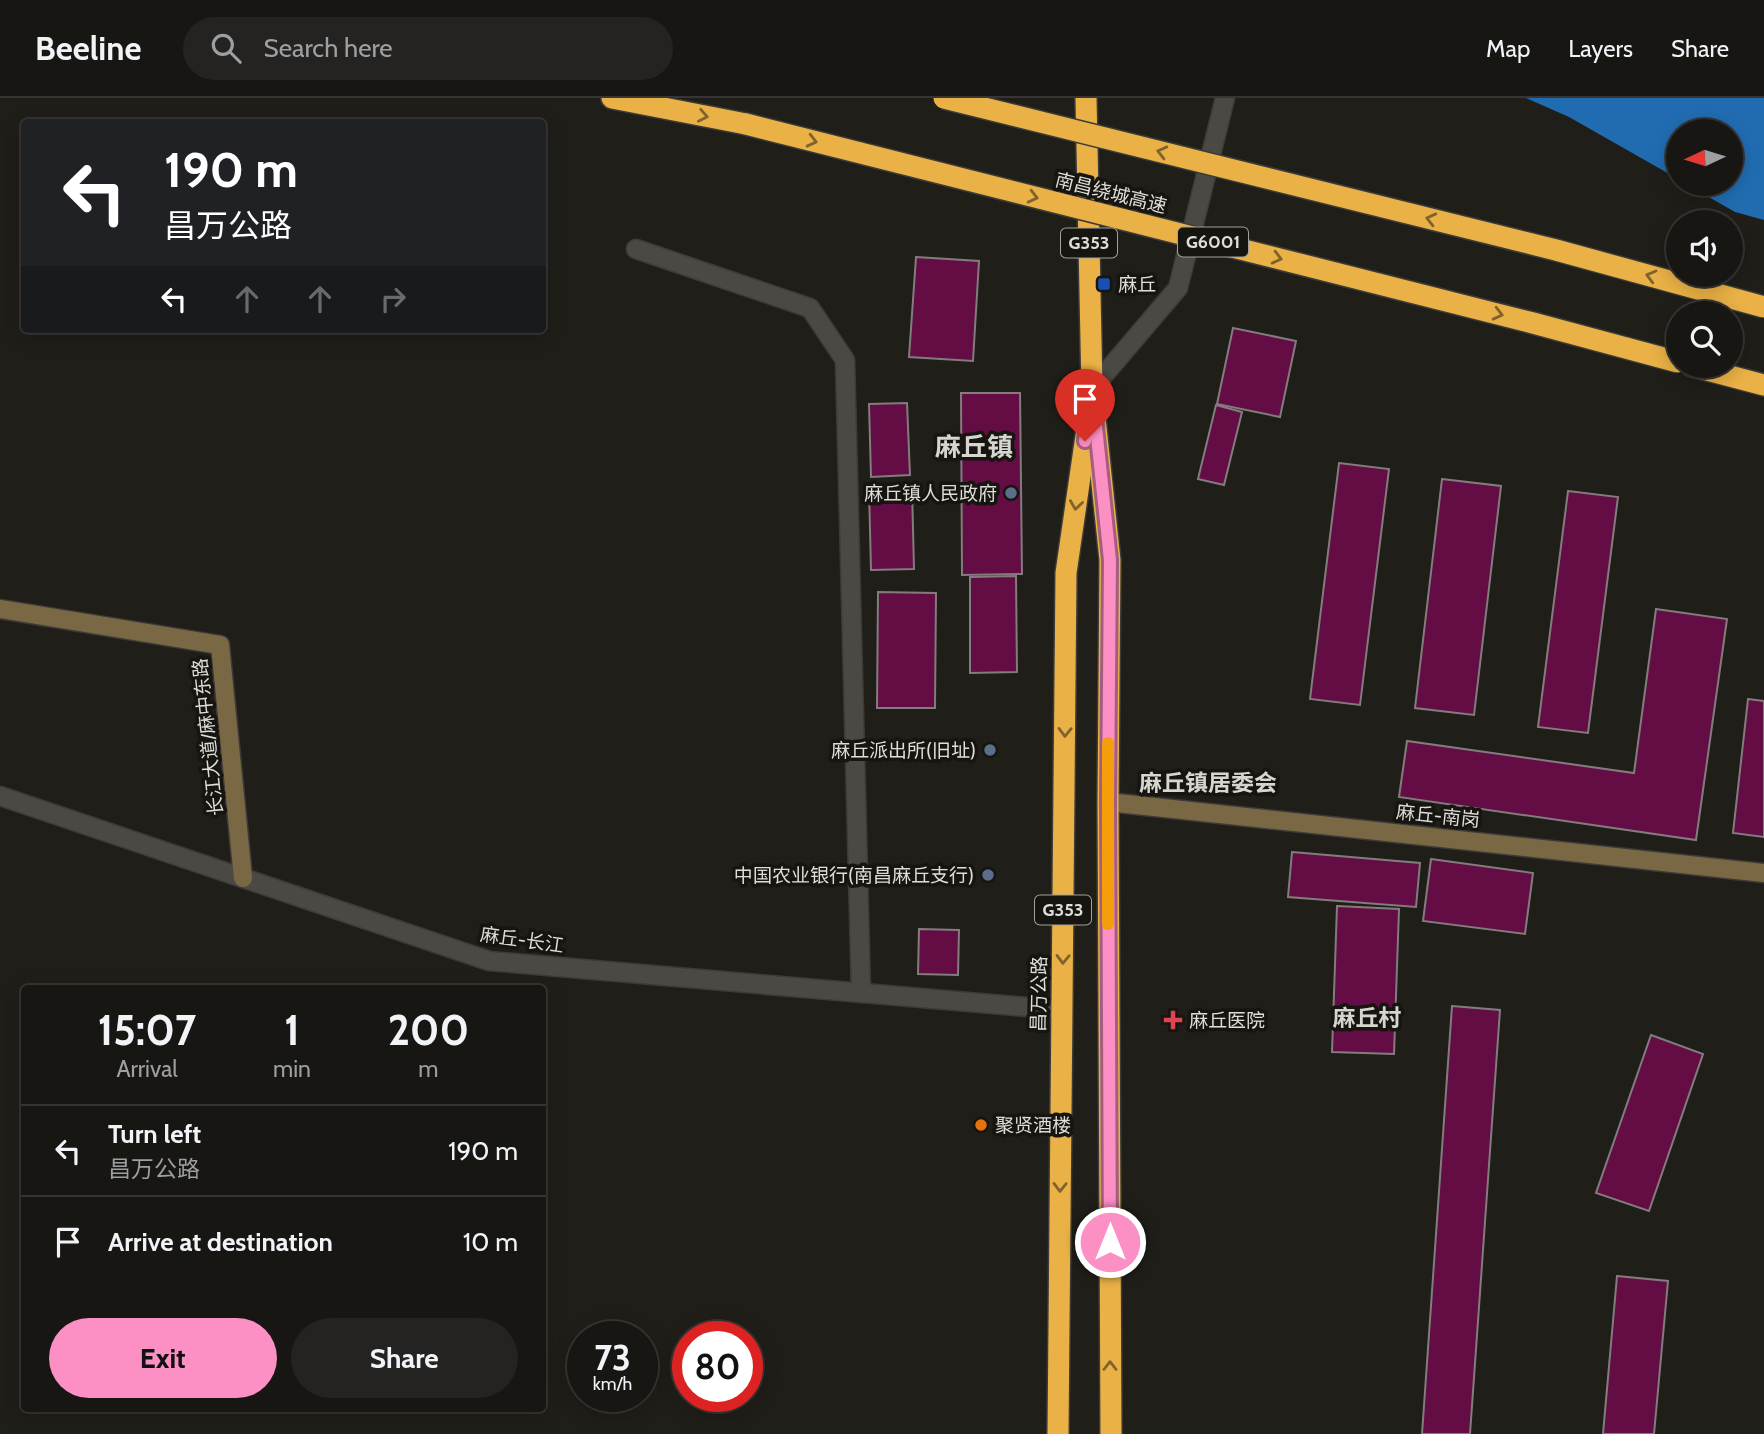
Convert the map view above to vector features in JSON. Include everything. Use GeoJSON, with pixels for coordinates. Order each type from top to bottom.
{"type":"FeatureCollection","features":[{"type":"Feature","properties":{"kind":"highway","name":"南昌绕城高速"},"geometry":{"type":"LineString","coordinates":[[612,98],[746,124],[1666,359]]}},
{"type":"Feature","properties":{"kind":"highway"},"geometry":{"type":"LineString","coordinates":[[944,98],[1556,250],[1764,307]]}},
{"type":"Feature","properties":{"kind":"highway","name":"昌万公路"},"geometry":{"type":"LineString","coordinates":[[1086,98],[1092,389],[1110,560],[1108,802],[1111,1434]]}},
{"type":"Feature","properties":{"kind":"highway"},"geometry":{"type":"LineString","coordinates":[[1737,378],[1764,385]]}},
{"type":"Feature","properties":{"kind":"highway","name":"昌万公路"},"geometry":{"type":"LineString","coordinates":[[1058,1434],[1066,573],[1092,389]]}},
{"type":"Feature","properties":{"kind":"street"},"geometry":{"type":"LineString","coordinates":[[1092,389],[1178,288],[1225,98]]}},
{"type":"Feature","properties":{"kind":"street"},"geometry":{"type":"LineString","coordinates":[[636,249],[810,308],[845,360],[861,993]]}},
{"type":"Feature","properties":{"kind":"street","name":"长江大道/麻中东路"},"geometry":{"type":"LineString","coordinates":[[0,609],[220,645],[243,878]]}},
{"type":"Feature","properties":{"kind":"street","name":"麻丘-长江"},"geometry":{"type":"LineString","coordinates":[[0,796],[489,961],[1062,1010]]}},
{"type":"Feature","properties":{"kind":"street","name":"麻丘-南岗"},"geometry":{"type":"LineString","coordinates":[[1108,802],[1764,873]]}},
{"type":"Feature","properties":{"kind":"water"},"geometry":{"type":"Polygon","coordinates":[[[1526,98],[1764,98],[1764,220],[1743,214],[1743,210],[1732,210],[1707,196],[1743,196],[1743,119],[1666,119],[1666,172],[1569,117],[1526,98]]]}},
{"type":"Feature","properties":{"kind":"building"},"geometry":{"type":"Polygon","coordinates":[[[916,257],[979,261],[973,361],[909,357],[916,257]]]}},
{"type":"Feature","properties":{"kind":"building"},"geometry":{"type":"Polygon","coordinates":[[[1233,328],[1296,341],[1280,417],[1217,404],[1233,328]]]}},
{"type":"Feature","properties":{"kind":"building"},"geometry":{"type":"Polygon","coordinates":[[[961,393],[1020,393],[1022,574],[962,575],[961,393]]]}},
{"type":"Feature","properties":{"kind":"building"},"geometry":{"type":"Polygon","coordinates":[[[907,403],[910,475],[871,477],[869,404],[907,403]]]}},
{"type":"Feature","properties":{"kind":"building"},"geometry":{"type":"Polygon","coordinates":[[[1216,405],[1242,412],[1224,485],[1198,479],[1216,405]]]}},
{"type":"Feature","properties":{"kind":"building"},"geometry":{"type":"Polygon","coordinates":[[[1339,463],[1389,469],[1360,705],[1310,699],[1339,463]]]}},
{"type":"Feature","properties":{"kind":"building"},"geometry":{"type":"Polygon","coordinates":[[[1442,479],[1501,486],[1474,715],[1415,708],[1442,479]]]}},
{"type":"Feature","properties":{"kind":"building"},"geometry":{"type":"Polygon","coordinates":[[[912,488],[914,569],[871,570],[869,489],[912,488]]]}},
{"type":"Feature","properties":{"kind":"building"},"geometry":{"type":"Polygon","coordinates":[[[1568,491],[1618,497],[1588,733],[1538,727],[1568,491]]]}},
{"type":"Feature","properties":{"kind":"building"},"geometry":{"type":"Polygon","coordinates":[[[1016,576],[1017,672],[970,673],[970,577],[1016,576]]]}},
{"type":"Feature","properties":{"kind":"building"},"geometry":{"type":"Polygon","coordinates":[[[878,592],[936,593],[935,708],[877,708],[878,592]]]}},
{"type":"Feature","properties":{"kind":"building"},"geometry":{"type":"Polygon","coordinates":[[[1656,609],[1727,619],[1696,840],[1399,797],[1407,741],[1634,773],[1656,609]]]}},
{"type":"Feature","properties":{"kind":"building"},"geometry":{"type":"Polygon","coordinates":[[[1748,699],[1764,701],[1764,837],[1733,833],[1748,699]]]}},
{"type":"Feature","properties":{"kind":"building"},"geometry":{"type":"Polygon","coordinates":[[[1292,852],[1420,863],[1416,907],[1288,897],[1292,852]]]}},
{"type":"Feature","properties":{"kind":"building"},"geometry":{"type":"Polygon","coordinates":[[[1431,859],[1533,873],[1525,934],[1423,921],[1431,859]]]}},
{"type":"Feature","properties":{"kind":"building"},"geometry":{"type":"Polygon","coordinates":[[[1337,906],[1399,909],[1394,1054],[1332,1052],[1337,906]]]}},
{"type":"Feature","properties":{"kind":"building"},"geometry":{"type":"Polygon","coordinates":[[[919,929],[959,930],[958,975],[918,974],[919,929]]]}},
{"type":"Feature","properties":{"kind":"building"},"geometry":{"type":"Polygon","coordinates":[[[1452,1006],[1500,1010],[1470,1434],[1422,1434],[1452,1006]]]}},
{"type":"Feature","properties":{"kind":"building"},"geometry":{"type":"Polygon","coordinates":[[[1651,1035],[1703,1054],[1649,1211],[1596,1193],[1651,1035]]]}},
{"type":"Feature","properties":{"kind":"building"},"geometry":{"type":"Polygon","coordinates":[[[1617,1276],[1668,1281],[1654,1434],[1603,1434],[1617,1276]]]}},
{"type":"Feature","properties":{"kind":"slow traffic"},"geometry":{"type":"LineString","coordinates":[[1108,743],[1108,924]]}},
{"type":"Feature","properties":{"kind":"place","name":"麻丘"},"geometry":{"type":"Point","coordinates":[1104,284]}},
{"type":"Feature","properties":{"kind":"place","name":"麻丘镇人民政府"},"geometry":{"type":"Point","coordinates":[1011,493]}},
{"type":"Feature","properties":{"kind":"place","name":"麻丘派出所(旧址)"},"geometry":{"type":"Point","coordinates":[990,750]}},
{"type":"Feature","properties":{"kind":"place","name":"中国农业银行(南昌麻丘支行)"},"geometry":{"type":"Point","coordinates":[988,875]}},
{"type":"Feature","properties":{"kind":"place","name":"麻丘医院"},"geometry":{"type":"Point","coordinates":[1173,1020]}},
{"type":"Feature","properties":{"kind":"place","name":"聚贤酒楼"},"geometry":{"type":"Point","coordinates":[981,1125]}},
{"type":"Feature","properties":{"kind":"district","name":"麻丘镇"},"geometry":{"type":"Point","coordinates":[974,447]}},
{"type":"Feature","properties":{"kind":"district","name":"麻丘镇居委会"},"geometry":{"type":"Point","coordinates":[1208,783]}},
{"type":"Feature","properties":{"kind":"district","name":"麻丘村"},"geometry":{"type":"Point","coordinates":[1367,1018]}},
{"type":"Feature","properties":{"kind":"route"},"geometry":{"type":"LineString","coordinates":[[1085,441],[1092,389],[1110,560],[1110,1242]]}}]}
